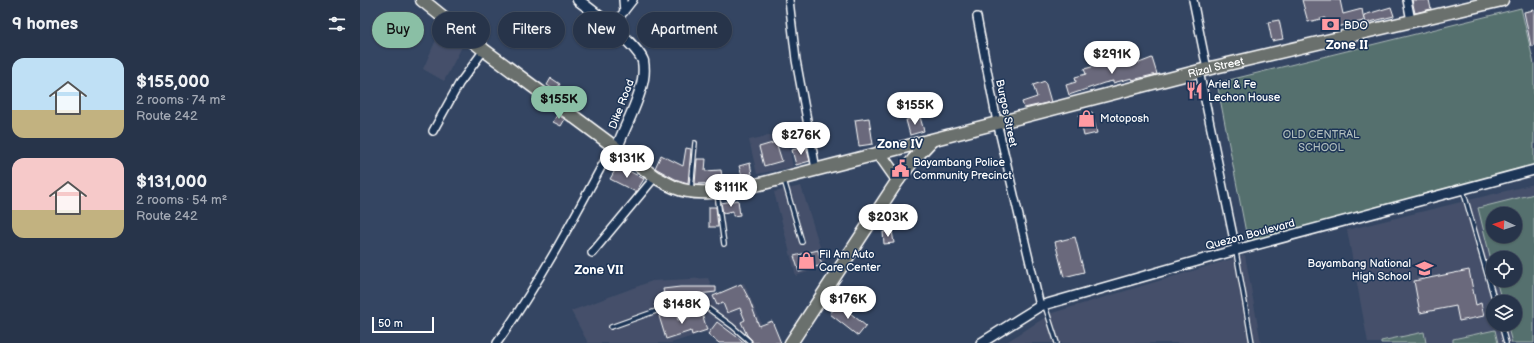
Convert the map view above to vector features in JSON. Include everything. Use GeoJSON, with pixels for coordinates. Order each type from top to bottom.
{"type":"FeatureCollection","features":[{"type":"Feature","properties":{"kind":"main road","name":"Rizal Street"},"geometry":{"type":"LineString","coordinates":[[422,0],[484,50],[655,177],[675,188],[691,191],[716,192],[783,178],[931,141],[997,122],[1203,70],[1502,0]]}},
{"type":"Feature","properties":{"kind":"main road","name":"Dike Road"},"geometry":{"type":"LineString","coordinates":[[578,0],[593,12]]}},
{"type":"Feature","properties":{"kind":"main road","name":"Dike Road"},"geometry":{"type":"LineString","coordinates":[[615,147],[641,88],[644,70],[642,60],[629,43]]}},
{"type":"Feature","properties":{"kind":"main road"},"geometry":{"type":"LineString","coordinates":[[791,343],[898,180],[914,159],[931,141]]}},
{"type":"Feature","properties":{"kind":"main road"},"geometry":{"type":"LineString","coordinates":[[879,154],[898,180]]}},
{"type":"Feature","properties":{"kind":"street"},"geometry":{"type":"LineString","coordinates":[[623,0],[624,12]]}},
{"type":"Feature","properties":{"kind":"street"},"geometry":{"type":"LineString","coordinates":[[624,12],[633,0]]}},
{"type":"Feature","properties":{"kind":"street"},"geometry":{"type":"LineString","coordinates":[[789,0],[796,60],[816,169]]}},
{"type":"Feature","properties":{"kind":"street"},"geometry":{"type":"LineString","coordinates":[[1193,0],[1203,70],[1236,250]]}},
{"type":"Feature","properties":{"kind":"street"},"geometry":{"type":"LineString","coordinates":[[1407,0],[1411,21]]}},
{"type":"Feature","properties":{"kind":"street","name":"Burgos Street"},"geometry":{"type":"LineString","coordinates":[[977,17],[997,122],[1043,305]]}},
{"type":"Feature","properties":{"kind":"street"},"geometry":{"type":"LineString","coordinates":[[433,131],[459,84],[484,50]]}},
{"type":"Feature","properties":{"kind":"street"},"geometry":{"type":"LineString","coordinates":[[497,343],[508,328],[615,147]]}},
{"type":"Feature","properties":{"kind":"street","name":"Quezon Boulevard"},"geometry":{"type":"LineString","coordinates":[[981,343],[1043,305],[1236,250],[1534,170]]}},
{"type":"Feature","properties":{"kind":"street"},"geometry":{"type":"LineString","coordinates":[[592,253],[655,177]]}},
{"type":"Feature","properties":{"kind":"lane"},"geometry":{"type":"LineString","coordinates":[[691,191],[695,143]]}},
{"type":"Feature","properties":{"kind":"lane"},"geometry":{"type":"LineString","coordinates":[[783,178],[802,242]]}},
{"type":"Feature","properties":{"kind":"lane"},"geometry":{"type":"LineString","coordinates":[[1463,190],[1493,295]]}},
{"type":"Feature","properties":{"kind":"lane"},"geometry":{"type":"LineString","coordinates":[[716,192],[724,244]]}},
{"type":"Feature","properties":{"kind":"lane"},"geometry":{"type":"LineString","coordinates":[[1236,250],[1252,343]]}},
{"type":"Feature","properties":{"kind":"lane"},"geometry":{"type":"LineString","coordinates":[[612,327],[684,301],[702,304],[732,326],[749,341]]}},
{"type":"Feature","properties":{"kind":"lane"},"geometry":{"type":"LineString","coordinates":[[1043,305],[1057,343]]}},
{"type":"Feature","properties":{"kind":"lane"},"geometry":{"type":"LineString","coordinates":[[1503,331],[1506,343]]}},
{"type":"Feature","properties":{"kind":"shaded area"},"geometry":{"type":"Polygon","coordinates":[[[432,48],[461,48],[444,81],[423,69],[432,48]]]}},
{"type":"Feature","properties":{"kind":"shaded area"},"geometry":{"type":"Polygon","coordinates":[[[786,132],[793,167],[757,174],[749,140],[786,132]]]}},
{"type":"Feature","properties":{"kind":"shaded area","name":"Bayambang National High School"},"geometry":{"type":"Polygon","coordinates":[[[1534,184],[1534,343],[1368,343],[1347,230],[1534,184]]]}},
{"type":"Feature","properties":{"kind":"shaded area"},"geometry":{"type":"Polygon","coordinates":[[[801,186],[826,266],[796,276],[774,192],[801,186]]]}},
{"type":"Feature","properties":{"kind":"shaded area"},"geometry":{"type":"Polygon","coordinates":[[[1245,255],[1261,343],[1005,343],[1052,313],[1245,255]]]}},
{"type":"Feature","properties":{"kind":"shaded area"},"geometry":{"type":"Polygon","coordinates":[[[708,278],[715,294],[744,283],[770,343],[719,343],[705,332],[671,343],[588,343],[571,311],[652,281],[708,278]]]}},
{"type":"Feature","properties":{"kind":"green space","name":"OLD CENTRAL SCHOOL"},"geometry":{"type":"Polygon","coordinates":[[[1521,8],[1534,64],[1534,167],[1248,243],[1217,83],[1521,8]]]}},
{"type":"Feature","properties":{"kind":"green space"},"geometry":{"type":"Polygon","coordinates":[[[1534,194],[1534,343],[1512,343],[1509,331],[1522,331],[1522,295],[1500,295],[1498,287],[1522,287],[1522,251],[1489,251],[1487,243],[1522,243],[1522,207],[1486,207],[1486,240],[1478,208],[1534,194]]]}},
{"type":"Feature","properties":{"kind":"green space"},"geometry":{"type":"Polygon","coordinates":[[[1495,331],[1498,343],[1453,343],[1453,339],[1495,331]]]}},
{"type":"Feature","properties":{"kind":"green space"},"geometry":{"type":"Polygon","coordinates":[[[1424,332],[1426,343],[1381,343],[1381,341],[1424,332]]]}},
{"type":"Feature","properties":{"kind":"building"},"geometry":{"type":"Polygon","coordinates":[[[1302,0],[1340,0],[1343,14],[1362,9],[1364,21],[1327,29],[1325,18],[1308,22],[1302,0]]]}},
{"type":"Feature","properties":{"kind":"building"},"geometry":{"type":"Polygon","coordinates":[[[1412,0],[1429,0],[1431,9],[1415,13],[1412,0]]]}},
{"type":"Feature","properties":{"kind":"building"},"geometry":{"type":"Polygon","coordinates":[[[1391,7],[1394,16],[1366,23],[1364,15],[1391,7]]]}},
{"type":"Feature","properties":{"kind":"building"},"geometry":{"type":"Polygon","coordinates":[[[1534,10],[1534,46],[1531,46],[1524,12],[1534,10]]]}},
{"type":"Feature","properties":{"kind":"building"},"geometry":{"type":"Polygon","coordinates":[[[1279,20],[1283,39],[1272,41],[1268,22],[1279,20]]]}},
{"type":"Feature","properties":{"kind":"building"},"geometry":{"type":"Polygon","coordinates":[[[1138,56],[1139,63],[1152,58],[1157,74],[1132,80],[1132,78],[1113,83],[1113,81],[1104,83],[1069,95],[1066,85],[1076,82],[1075,77],[1086,74],[1084,69],[1107,63],[1108,70],[1129,64],[1127,59],[1138,56]]]}},
{"type":"Feature","properties":{"kind":"building"},"geometry":{"type":"Polygon","coordinates":[[[551,78],[560,84],[556,91],[547,85],[551,78]]]}},
{"type":"Feature","properties":{"kind":"building"},"geometry":{"type":"Polygon","coordinates":[[[1045,81],[1051,102],[1024,108],[1022,102],[1037,97],[1033,85],[1045,81]]]}},
{"type":"Feature","properties":{"kind":"building"},"geometry":{"type":"Polygon","coordinates":[[[1197,84],[1199,93],[1191,95],[1189,86],[1197,84]]]}},
{"type":"Feature","properties":{"kind":"building"},"geometry":{"type":"Polygon","coordinates":[[[1092,112],[1097,133],[1084,136],[1079,115],[1092,112]]]}},
{"type":"Feature","properties":{"kind":"building"},"geometry":{"type":"Polygon","coordinates":[[[557,115],[565,119],[561,126],[553,122],[557,115]]]}},
{"type":"Feature","properties":{"kind":"building"},"geometry":{"type":"Polygon","coordinates":[[[920,117],[924,131],[910,135],[906,120],[920,117]]]}},
{"type":"Feature","properties":{"kind":"building"},"geometry":{"type":"Polygon","coordinates":[[[869,118],[873,144],[859,146],[855,120],[869,118]]]}},
{"type":"Feature","properties":{"kind":"building"},"geometry":{"type":"Polygon","coordinates":[[[776,142],[782,161],[764,166],[759,147],[776,142]]]}},
{"type":"Feature","properties":{"kind":"building"},"geometry":{"type":"Polygon","coordinates":[[[806,146],[810,161],[796,165],[792,150],[806,146]]]}},
{"type":"Feature","properties":{"kind":"building"},"geometry":{"type":"Polygon","coordinates":[[[686,148],[691,149],[688,183],[675,179],[655,168],[661,155],[683,166],[686,148]]]}},
{"type":"Feature","properties":{"kind":"building"},"geometry":{"type":"Polygon","coordinates":[[[697,159],[706,159],[705,171],[721,170],[723,183],[695,184],[697,159]]]}},
{"type":"Feature","properties":{"kind":"building"},"geometry":{"type":"Polygon","coordinates":[[[750,163],[752,174],[742,176],[739,166],[750,163]]]}},
{"type":"Feature","properties":{"kind":"building"},"geometry":{"type":"Polygon","coordinates":[[[618,165],[644,179],[636,192],[610,179],[618,165]]]}},
{"type":"Feature","properties":{"kind":"building"},"geometry":{"type":"Polygon","coordinates":[[[738,200],[740,215],[733,216],[733,211],[723,213],[721,203],[738,200]]]}},
{"type":"Feature","properties":{"kind":"building"},"geometry":{"type":"Polygon","coordinates":[[[709,207],[716,207],[718,227],[709,227],[709,207]]]}},
{"type":"Feature","properties":{"kind":"building"},"geometry":{"type":"Polygon","coordinates":[[[892,231],[894,243],[884,244],[883,232],[892,231]]]}},
{"type":"Feature","properties":{"kind":"building"},"geometry":{"type":"Polygon","coordinates":[[[1075,237],[1084,272],[1064,277],[1055,242],[1075,237]]]}},
{"type":"Feature","properties":{"kind":"building"},"geometry":{"type":"Polygon","coordinates":[[[818,250],[822,265],[799,272],[794,256],[818,250]]]}},
{"type":"Feature","properties":{"kind":"building"},"geometry":{"type":"Polygon","coordinates":[[[1469,270],[1476,305],[1481,303],[1484,316],[1459,321],[1456,306],[1420,313],[1414,281],[1469,270]]]}},
{"type":"Feature","properties":{"kind":"building"},"geometry":{"type":"Polygon","coordinates":[[[741,284],[749,299],[759,326],[772,321],[781,343],[752,343],[752,340],[747,335],[741,322],[745,320],[740,308],[727,313],[723,303],[717,305],[713,296],[741,284]]]}},
{"type":"Feature","properties":{"kind":"building"},"geometry":{"type":"Polygon","coordinates":[[[680,287],[716,287],[716,292],[665,298],[663,289],[680,287]]]}},
{"type":"Feature","properties":{"kind":"building"},"geometry":{"type":"Polygon","coordinates":[[[838,303],[866,326],[858,336],[830,314],[838,303]]]}},
{"type":"Feature","properties":{"kind":"building"},"geometry":{"type":"Polygon","coordinates":[[[675,310],[678,320],[702,313],[707,330],[692,335],[691,331],[666,339],[659,316],[675,310]]]}},
{"type":"Feature","properties":{"kind":"building"},"geometry":{"type":"Polygon","coordinates":[[[717,322],[745,343],[719,343],[708,334],[717,322]]]}},
{"type":"Feature","properties":{"kind":"place","name":"BDO"},"geometry":{"type":"Point","coordinates":[1331,25]}},
{"type":"Feature","properties":{"kind":"place","name":"Ariel & Fe Lechon House"},"geometry":{"type":"Point","coordinates":[1195,90]}},
{"type":"Feature","properties":{"kind":"place","name":"Motoposh"},"geometry":{"type":"Point","coordinates":[1087,118]}},
{"type":"Feature","properties":{"kind":"place","name":"Bayambang Police Community Precinct"},"geometry":{"type":"Point","coordinates":[900,168]}},
{"type":"Feature","properties":{"kind":"place","name":"Fil Am Auto Care Center"},"geometry":{"type":"Point","coordinates":[806,260]}},
{"type":"Feature","properties":{"kind":"place","name":"Bayambang National High School"},"geometry":{"type":"Point","coordinates":[1424,269]}},
{"type":"Feature","properties":{"kind":"district","name":"Zone II"},"geometry":{"type":"Point","coordinates":[1347,44]}},
{"type":"Feature","properties":{"kind":"district","name":"Zone IV"},"geometry":{"type":"Point","coordinates":[900,143]}},
{"type":"Feature","properties":{"kind":"district","name":"Zone VII"},"geometry":{"type":"Point","coordinates":[599,269]}}]}
